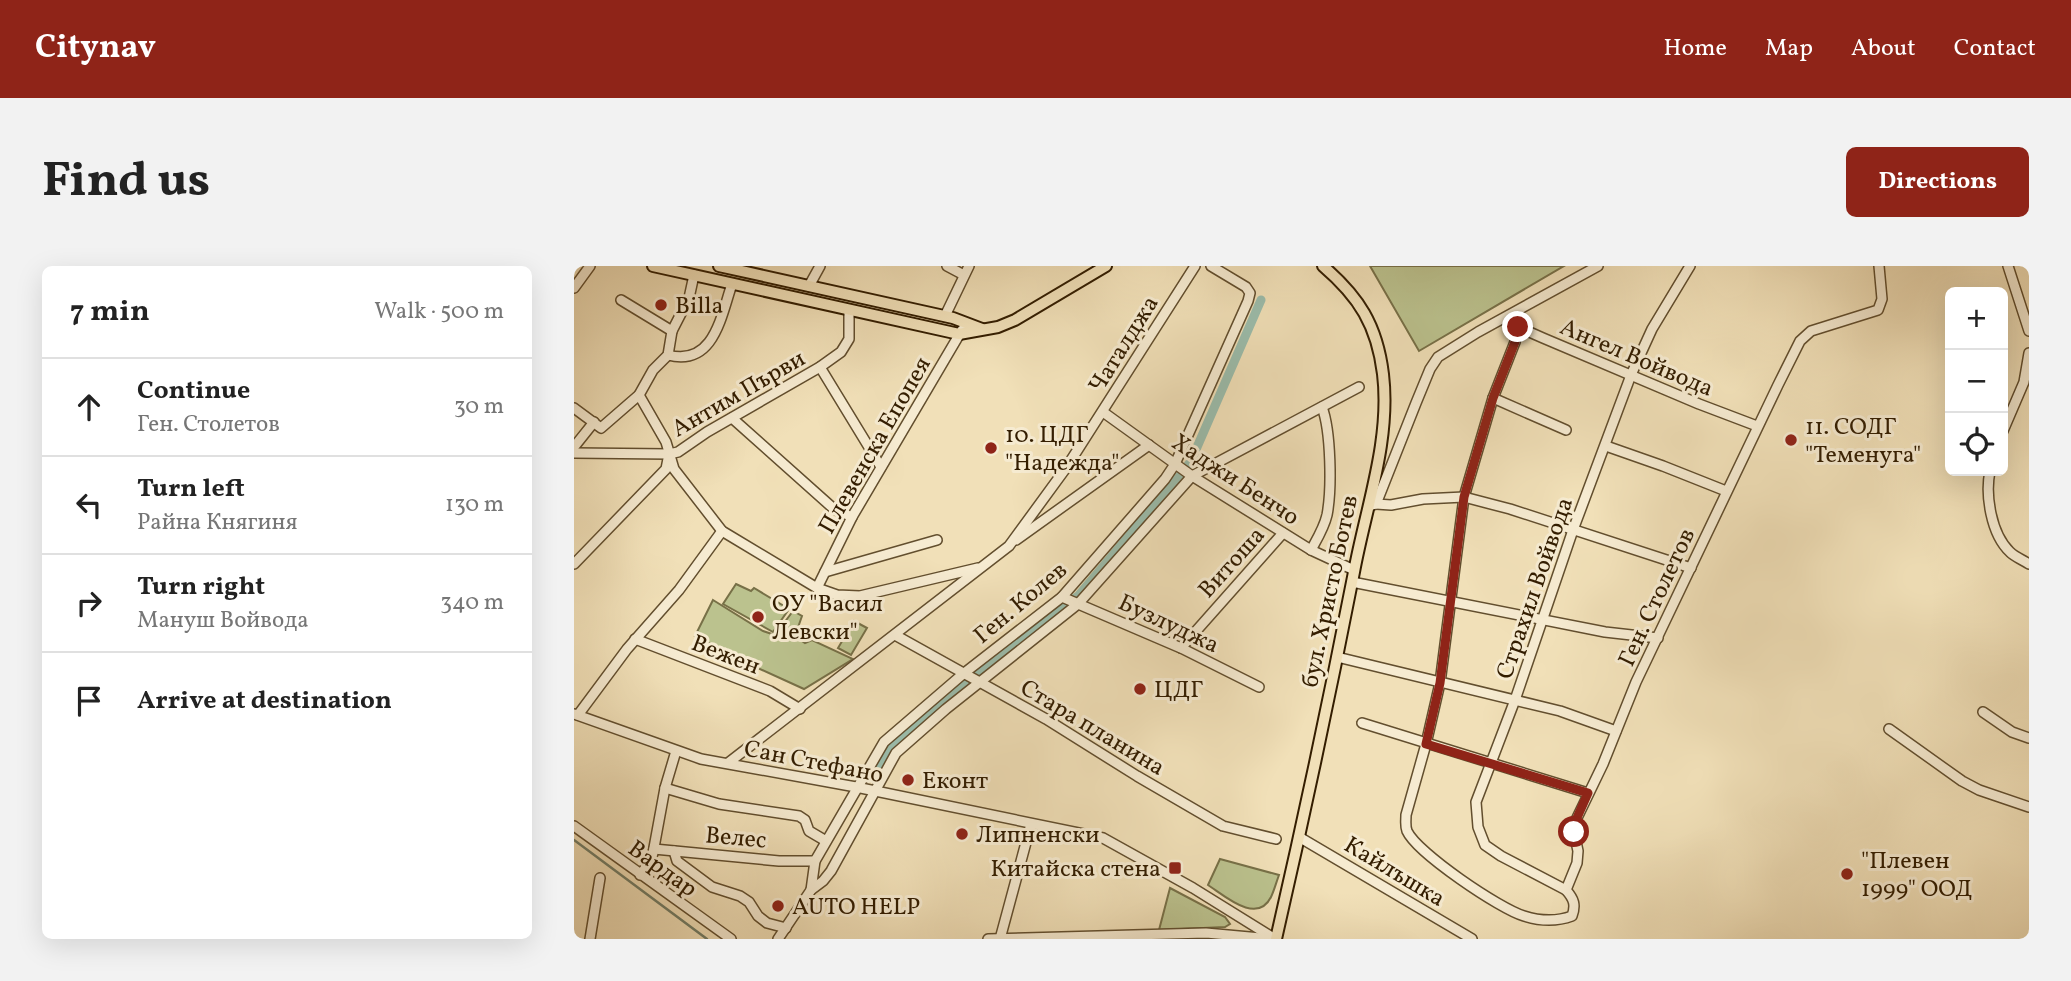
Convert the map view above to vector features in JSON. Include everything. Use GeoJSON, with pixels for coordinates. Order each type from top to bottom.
{"type":"FeatureCollection","features":[{"type":"Feature","properties":{"kind":"main road"},"geometry":{"type":"LineString","coordinates":[[653,266],[959,334],[998,327],[1015,320],[1102,267]]}},
{"type":"Feature","properties":{"kind":"main road"},"geometry":{"type":"LineString","coordinates":[[719,266],[945,316],[982,329]]}},
{"type":"Feature","properties":{"kind":"main road","name":"бул. Христо Ботев"},"geometry":{"type":"LineString","coordinates":[[1275,939],[1354,570],[1372,505],[1383,420],[1383,381],[1379,354],[1363,309],[1350,291],[1323,266]]}},
{"type":"Feature","properties":{"kind":"main road"},"geometry":{"type":"LineString","coordinates":[[876,317],[880,302]]}},
{"type":"Feature","properties":{"kind":"street"},"geometry":{"type":"LineString","coordinates":[[574,288],[590,266]]}},
{"type":"Feature","properties":{"kind":"street"},"geometry":{"type":"LineString","coordinates":[[809,286],[820,266]]}},
{"type":"Feature","properties":{"kind":"street"},"geometry":{"type":"LineString","coordinates":[[947,266],[964,275]]}},
{"type":"Feature","properties":{"kind":"street"},"geometry":{"type":"LineString","coordinates":[[945,316],[969,266]]}},
{"type":"Feature","properties":{"kind":"street","name":"Чаталджа"},"geometry":{"type":"LineString","coordinates":[[1009,545],[1066,468],[1195,266]]}},
{"type":"Feature","properties":{"kind":"street","name":"Ген. Колев"},"geometry":{"type":"LineString","coordinates":[[778,939],[811,890],[831,871],[895,754],[1071,601],[1184,470],[1250,293],[1246,286],[1212,266]]}},
{"type":"Feature","properties":{"kind":"street"},"geometry":{"type":"LineString","coordinates":[[1598,266],[1438,357],[1372,505],[1464,497],[1692,568]]}},
{"type":"Feature","properties":{"kind":"street","name":"Страхил Войвода"},"geometry":{"type":"LineString","coordinates":[[1566,890],[1485,845],[1478,827],[1476,802],[1631,375],[1652,329],[1690,266]]}},
{"type":"Feature","properties":{"kind":"street","name":"Ген. Столетов"},"geometry":{"type":"LineString","coordinates":[[1426,744],[1406,816],[1408,834],[1451,872],[1496,905],[1524,916],[1555,921],[1572,916],[1575,908],[1573,899],[1566,890],[1577,863],[1574,832],[1576,820],[1726,491],[1800,341],[1811,331],[1878,310],[1882,299],[1879,266]]}},
{"type":"Feature","properties":{"kind":"street"},"geometry":{"type":"LineString","coordinates":[[2008,266],[2029,331]]}},
{"type":"Feature","properties":{"kind":"street"},"geometry":{"type":"LineString","coordinates":[[574,408],[601,428],[639,395],[653,370],[668,355],[672,331],[689,299],[694,275]]}},
{"type":"Feature","properties":{"kind":"street"},"geometry":{"type":"LineString","coordinates":[[668,355],[677,357],[699,353],[709,345],[717,330],[732,284]]}},
{"type":"Feature","properties":{"kind":"street"},"geometry":{"type":"LineString","coordinates":[[621,300],[672,331]]}},
{"type":"Feature","properties":{"kind":"street","name":"Антим Първи"},"geometry":{"type":"LineString","coordinates":[[574,564],[666,469],[669,454],[678,452],[841,352],[849,339],[849,311]]}},
{"type":"Feature","properties":{"kind":"street","name":"Ангел Войвода"},"geometry":{"type":"LineString","coordinates":[[1505,318],[1518,327],[1757,426]]}},
{"type":"Feature","properties":{"kind":"street","name":"Плевенска Епопея"},"geometry":{"type":"LineString","coordinates":[[817,587],[852,517],[966,322]]}},
{"type":"Feature","properties":{"kind":"street"},"geometry":{"type":"LineString","coordinates":[[1426,744],[1440,683],[1464,497],[1493,398],[1515,342],[1518,327]]}},
{"type":"Feature","properties":{"kind":"street"},"geometry":{"type":"LineString","coordinates":[[2008,419],[2024,382],[2029,353]]}},
{"type":"Feature","properties":{"kind":"street"},"geometry":{"type":"LineString","coordinates":[[820,367],[881,467]]}},
{"type":"Feature","properties":{"kind":"street"},"geometry":{"type":"LineString","coordinates":[[1184,470],[1322,407],[1359,387]]}},
{"type":"Feature","properties":{"kind":"street"},"geometry":{"type":"LineString","coordinates":[[639,395],[666,442],[674,468],[722,531],[817,587],[837,596],[860,596],[983,566]]}},
{"type":"Feature","properties":{"kind":"street"},"geometry":{"type":"LineString","coordinates":[[1493,398],[1566,430]]}},
{"type":"Feature","properties":{"kind":"street"},"geometry":{"type":"LineString","coordinates":[[1311,550],[1323,528],[1328,504],[1328,429],[1322,407]]}},
{"type":"Feature","properties":{"kind":"street","name":"Хаджи Бенчо"},"geometry":{"type":"LineString","coordinates":[[1103,412],[1184,470],[1283,533],[1311,550],[1354,570]]}},
{"type":"Feature","properties":{"kind":"street"},"geometry":{"type":"LineString","coordinates":[[732,418],[834,509],[852,517]]}},
{"type":"Feature","properties":{"kind":"street"},"geometry":{"type":"LineString","coordinates":[[574,447],[594,422]]}},
{"type":"Feature","properties":{"kind":"street","name":"Чаталджа"},"geometry":{"type":"LineString","coordinates":[[728,763],[1009,545],[1149,445]]}},
{"type":"Feature","properties":{"kind":"street"},"geometry":{"type":"LineString","coordinates":[[1606,446],[1726,491]]}},
{"type":"Feature","properties":{"kind":"street"},"geometry":{"type":"LineString","coordinates":[[574,453],[669,454]]}},
{"type":"Feature","properties":{"kind":"street","name":"Ген. Колев"},"geometry":{"type":"LineString","coordinates":[[811,890],[815,861],[884,742],[965,675],[1071,601],[1184,470]]}},
{"type":"Feature","properties":{"kind":"street"},"geometry":{"type":"LineString","coordinates":[[1990,476],[1989,503],[1998,537],[2009,552],[2029,564]]}},
{"type":"Feature","properties":{"kind":"street"},"geometry":{"type":"LineString","coordinates":[[576,714],[635,639],[679,590],[722,531]]}},
{"type":"Feature","properties":{"kind":"street","name":"Витоша"},"geometry":{"type":"LineString","coordinates":[[1181,648],[1283,533]]}},
{"type":"Feature","properties":{"kind":"street"},"geometry":{"type":"LineString","coordinates":[[825,572],[937,540]]}},
{"type":"Feature","properties":{"kind":"street"},"geometry":{"type":"LineString","coordinates":[[1352,582],[1605,632],[1658,638]]}},
{"type":"Feature","properties":{"kind":"street","name":"Бузлуджа"},"geometry":{"type":"LineString","coordinates":[[1071,601],[1181,648],[1259,687]]}},
{"type":"Feature","properties":{"kind":"street","name":"Стара планина"},"geometry":{"type":"LineString","coordinates":[[895,635],[1046,719],[1223,826],[1276,839]]}},
{"type":"Feature","properties":{"kind":"street","name":"Вежен"},"geometry":{"type":"LineString","coordinates":[[635,639],[770,691],[800,709]]}},
{"type":"Feature","properties":{"kind":"street"},"geometry":{"type":"LineString","coordinates":[[1337,657],[1560,711],[1616,731]]}},
{"type":"Feature","properties":{"kind":"street"},"geometry":{"type":"LineString","coordinates":[[1983,712],[2012,732],[2029,738]]}},
{"type":"Feature","properties":{"kind":"street","name":"Сан Стефано"},"geometry":{"type":"LineString","coordinates":[[576,714],[676,751],[1102,838],[1193,888],[1275,939]]}},
{"type":"Feature","properties":{"kind":"street"},"geometry":{"type":"LineString","coordinates":[[1362,723],[1588,793]]}},
{"type":"Feature","properties":{"kind":"street"},"geometry":{"type":"LineString","coordinates":[[1889,729],[1962,781],[1979,790],[2029,807]]}},
{"type":"Feature","properties":{"kind":"street"},"geometry":{"type":"LineString","coordinates":[[640,874],[650,863],[665,788],[676,751]]}},
{"type":"Feature","properties":{"kind":"street"},"geometry":{"type":"LineString","coordinates":[[665,788],[719,804],[799,816],[805,820],[809,831],[826,841]]}},
{"type":"Feature","properties":{"kind":"street"},"geometry":{"type":"LineString","coordinates":[[1000,938],[1031,824]]}},
{"type":"Feature","properties":{"kind":"street","name":"Вардар"},"geometry":{"type":"LineString","coordinates":[[574,827],[731,939]]}},
{"type":"Feature","properties":{"kind":"street","name":"Кайлъшка"},"geometry":{"type":"LineString","coordinates":[[1299,836],[1472,939]]}},
{"type":"Feature","properties":{"kind":"street","name":"Велес"},"geometry":{"type":"LineString","coordinates":[[654,849],[779,861],[815,861]]}},
{"type":"Feature","properties":{"kind":"street"},"geometry":{"type":"LineString","coordinates":[[674,851],[677,861],[712,887],[740,896],[749,902],[758,916],[767,923],[786,928]]}},
{"type":"Feature","properties":{"kind":"street"},"geometry":{"type":"LineString","coordinates":[[590,939],[600,878]]}},
{"type":"Feature","properties":{"kind":"street"},"geometry":{"type":"LineString","coordinates":[[988,939],[1206,933],[1275,939]]}},
{"type":"Feature","properties":{"kind":"green space"},"geometry":{"type":"Polygon","coordinates":[[[1370,266],[1564,266],[1419,351],[1370,266]]]}},
{"type":"Feature","properties":{"kind":"green space"},"geometry":{"type":"Polygon","coordinates":[[[736,584],[751,591],[754,588],[789,609],[773,632],[723,604],[736,584]]]}},
{"type":"Feature","properties":{"kind":"green space"},"geometry":{"type":"Polygon","coordinates":[[[713,600],[763,631],[775,635],[793,611],[802,616],[795,636],[805,643],[812,640],[853,659],[804,689],[729,655],[695,636],[713,600]]]}},
{"type":"Feature","properties":{"kind":"green space"},"geometry":{"type":"Polygon","coordinates":[[[854,621],[867,628],[851,655],[838,648],[854,621]]]}},
{"type":"Feature","properties":{"kind":"green space"},"geometry":{"type":"Polygon","coordinates":[[[1220,859],[1279,875],[1265,905],[1258,908],[1241,906],[1208,885],[1220,859]]]}},
{"type":"Feature","properties":{"kind":"green space"},"geometry":{"type":"Polygon","coordinates":[[[1170,888],[1225,917],[1230,924],[1225,927],[1159,930],[1170,888]]]}},
{"type":"Feature","properties":{"kind":"waterway"},"geometry":{"type":"LineString","coordinates":[[873,775],[885,753],[931,712],[1079,595],[1178,478],[1191,461],[1261,300]]}},
{"type":"Feature","properties":{"kind":"waterway"},"geometry":{"type":"LineString","coordinates":[[574,840],[707,939]]}},
{"type":"Feature","properties":{"kind":"place","name":"Billa"},"geometry":{"type":"Point","coordinates":[661,305]}},
{"type":"Feature","properties":{"kind":"place","name":"11. СОДГ \"Теменуга\""},"geometry":{"type":"Point","coordinates":[1791,440]}},
{"type":"Feature","properties":{"kind":"place","name":"10. ЦДГ \"Надежда\""},"geometry":{"type":"Point","coordinates":[991,448]}},
{"type":"Feature","properties":{"kind":"place","name":"ОУ \"Васил Левски\""},"geometry":{"type":"Point","coordinates":[758,617]}},
{"type":"Feature","properties":{"kind":"place","name":"ЦДГ"},"geometry":{"type":"Point","coordinates":[1140,689]}},
{"type":"Feature","properties":{"kind":"place","name":"Еконт"},"geometry":{"type":"Point","coordinates":[908,780]}},
{"type":"Feature","properties":{"kind":"place","name":"Липненски"},"geometry":{"type":"Point","coordinates":[962,834]}},
{"type":"Feature","properties":{"kind":"place","name":"Китайска стена"},"geometry":{"type":"Point","coordinates":[1175,868]}},
{"type":"Feature","properties":{"kind":"place","name":"\"Плевен 1999\" ООД"},"geometry":{"type":"Point","coordinates":[1847,874]}},
{"type":"Feature","properties":{"kind":"place","name":"AUTO HELP"},"geometry":{"type":"Point","coordinates":[778,906]}},
{"type":"Feature","properties":{"kind":"route"},"geometry":{"type":"LineString","coordinates":[[1518,327],[1506,368],[1493,398],[1464,497],[1440,683],[1426,744],[1588,793],[1576,820],[1574,832]]}}]}
